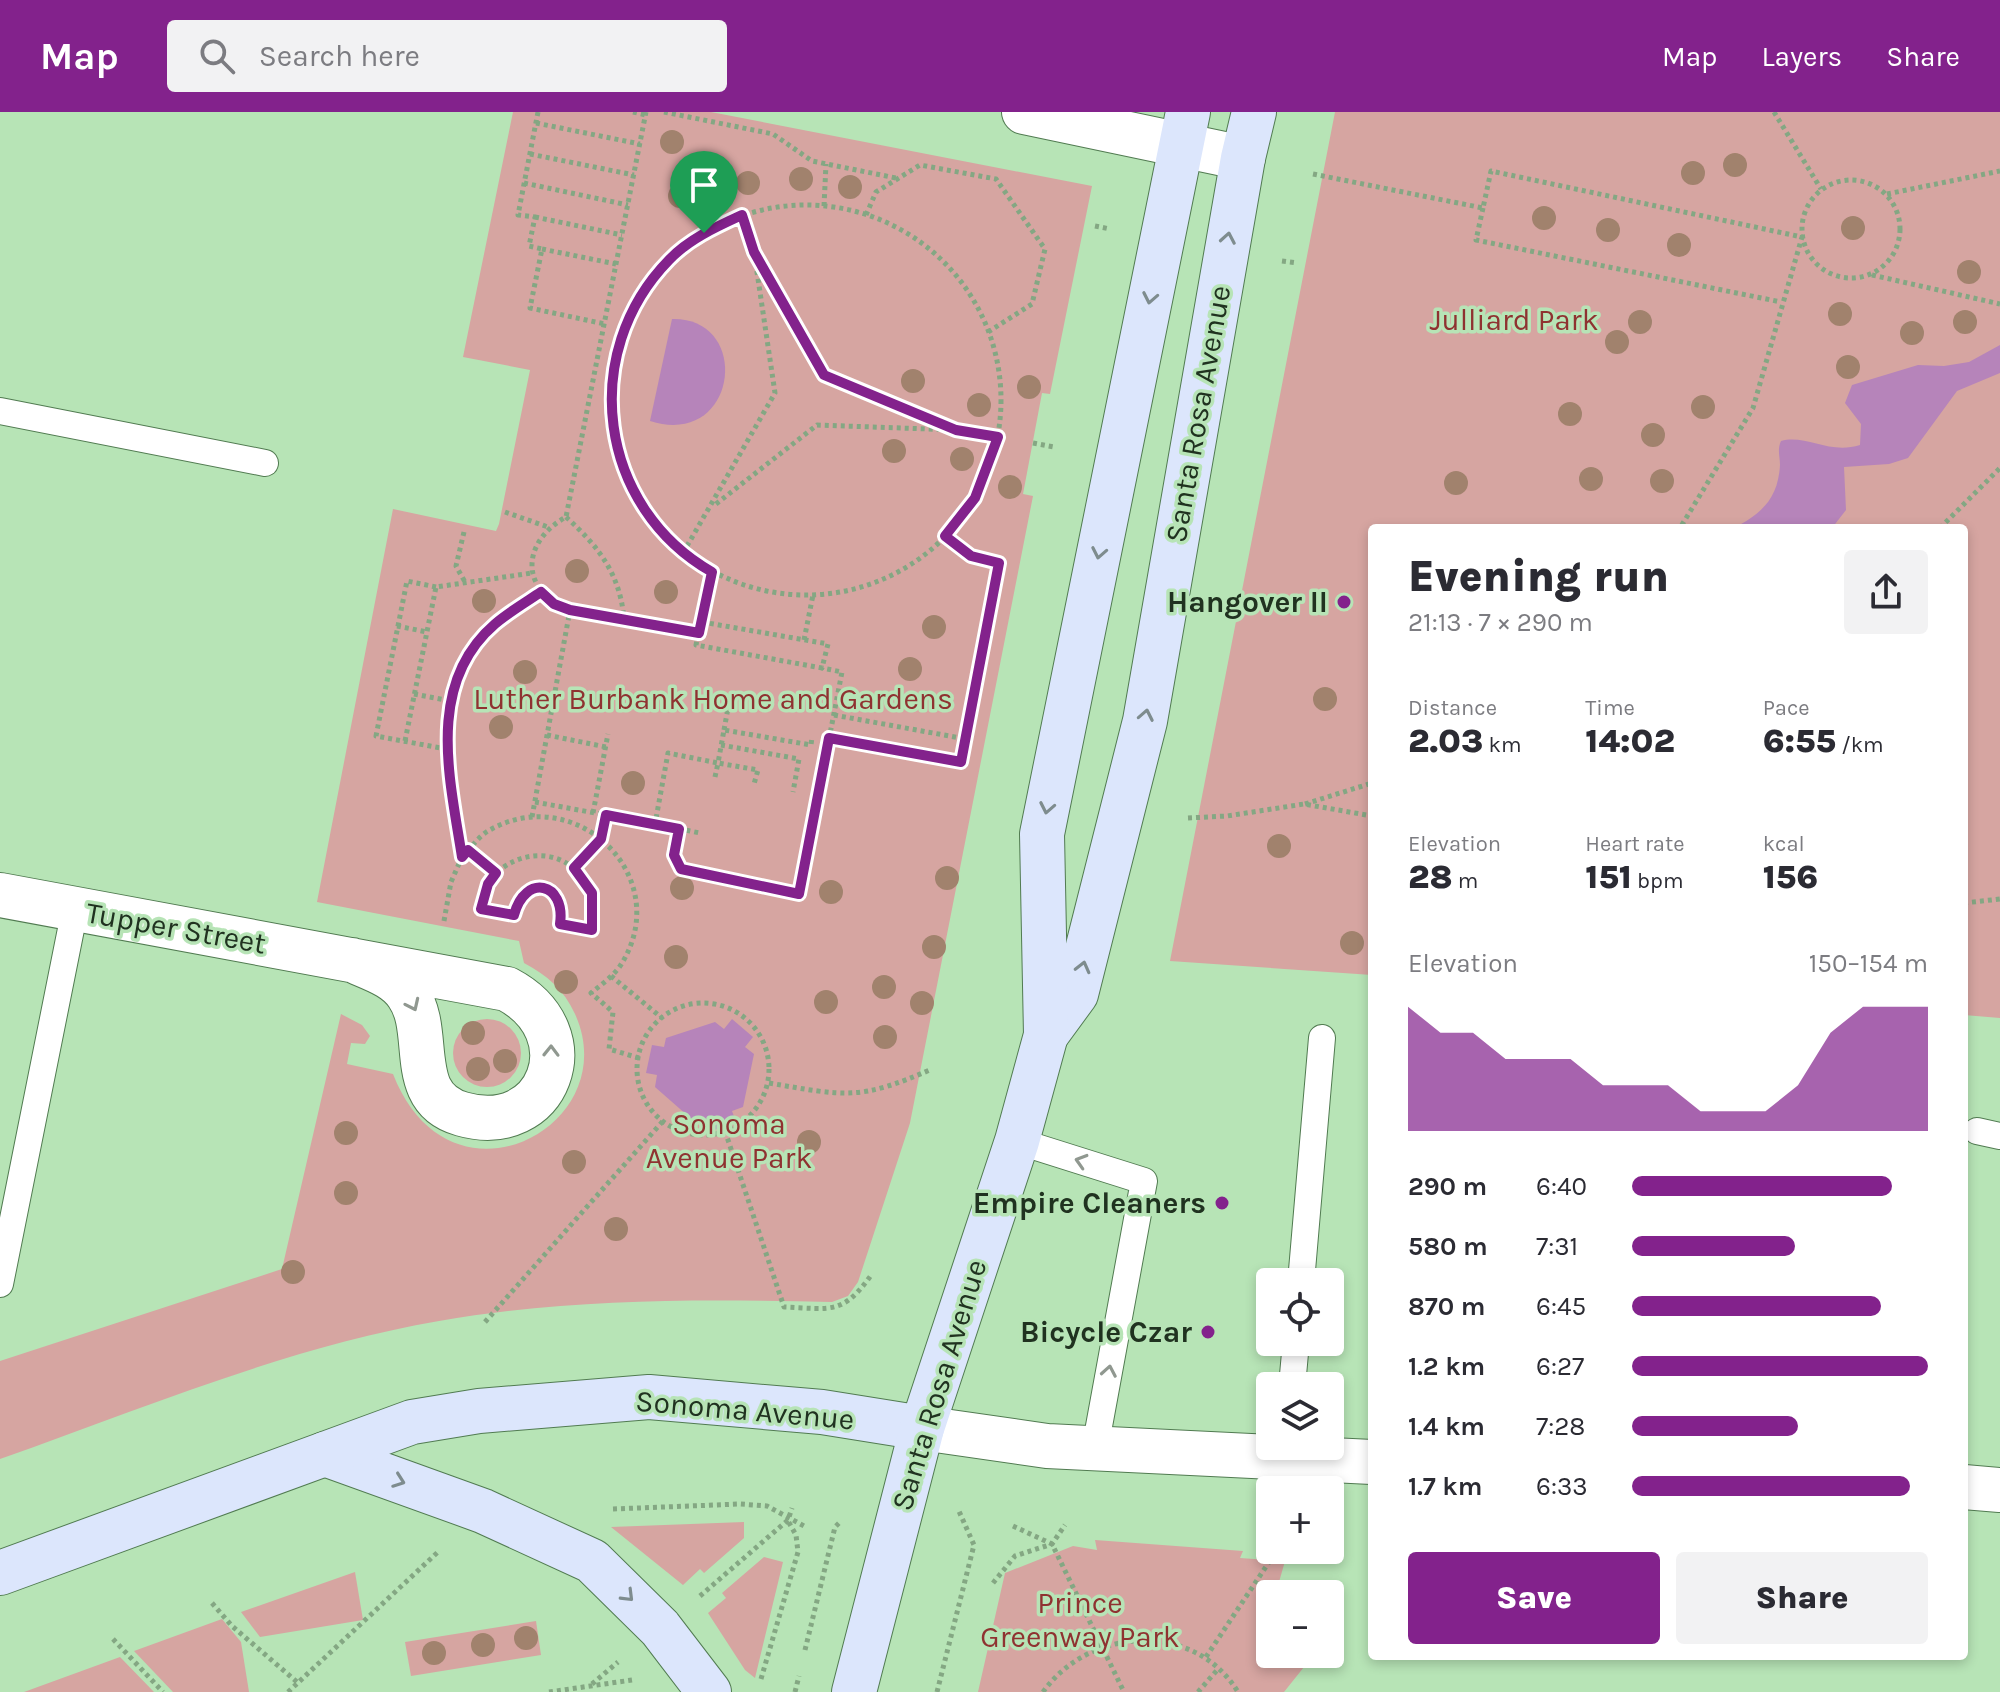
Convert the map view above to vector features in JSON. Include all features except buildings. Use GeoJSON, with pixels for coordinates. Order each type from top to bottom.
{"type":"FeatureCollection","features":[{"type":"Feature","properties":{"kind":"main road","name":"Santa Rosa Avenue"},"geometry":{"type":"LineString","coordinates":[[1046,1035],[1076,994],[1145,721],[1243,158],[1254,112]]}},
{"type":"Feature","properties":{"kind":"main road","name":"Santa Rosa Avenue"},"geometry":{"type":"LineString","coordinates":[[854,1692],[922,1428],[1017,1141],[1046,1035],[1042,834],[1185,128]]}},
{"type":"Feature","properties":{"kind":"main road","name":"Sonoma Avenue"},"geometry":{"type":"LineString","coordinates":[[0,1573],[412,1422],[479,1411],[649,1397],[822,1412],[922,1428]]}},
{"type":"Feature","properties":{"kind":"main road"},"geometry":{"type":"LineString","coordinates":[[325,1454],[483,1511],[592,1561],[660,1628],[709,1692]]}},
{"type":"Feature","properties":{"kind":"street"},"geometry":{"type":"LineString","coordinates":[[1024,112],[1185,128],[1243,158]]}},
{"type":"Feature","properties":{"kind":"street","name":"Tupper Street"},"geometry":{"type":"LineString","coordinates":[[0,895],[352,960],[507,989],[527,999],[542,1016],[551,1035],[553,1057],[548,1078],[537,1097],[520,1111],[500,1118],[478,1119],[457,1113],[438,1100],[426,1082],[420,1060],[419,1016],[408,993],[386,975],[352,960]]}},
{"type":"Feature","properties":{"kind":"street","name":"Sonoma Avenue"},"geometry":{"type":"LineString","coordinates":[[922,1428],[1047,1446],[1256,1451]]}},
{"type":"Feature","properties":{"kind":"street","name":"Sonoma Avenue"},"geometry":{"type":"LineString","coordinates":[[1344,1459],[1368,1462]]}},
{"type":"Feature","properties":{"kind":"street"},"geometry":{"type":"LineString","coordinates":[[1968,1487],[2000,1490]]}},
{"type":"Feature","properties":{"kind":"lane"},"geometry":{"type":"LineString","coordinates":[[0,411],[265,463]]}},
{"type":"Feature","properties":{"kind":"lane"},"geometry":{"type":"LineString","coordinates":[[0,1284],[75,909]]}},
{"type":"Feature","properties":{"kind":"lane"},"geometry":{"type":"LineString","coordinates":[[1302,1268],[1322,1038]]}},
{"type":"Feature","properties":{"kind":"lane"},"geometry":{"type":"LineString","coordinates":[[1017,1141],[1144,1181],[1095,1448]]}},
{"type":"Feature","properties":{"kind":"path"},"geometry":{"type":"LineString","coordinates":[[538,112],[518,215],[622,235]]}},
{"type":"Feature","properties":{"kind":"path"},"geometry":{"type":"LineString","coordinates":[[633,112],[646,113],[566,517],[548,527],[538,538],[532,573],[541,592],[554,604],[570,610],[699,633]]}},
{"type":"Feature","properties":{"kind":"path"},"geometry":{"type":"LineString","coordinates":[[664,112],[773,134],[802,156],[896,178]]}},
{"type":"Feature","properties":{"kind":"path"},"geometry":{"type":"LineString","coordinates":[[1774,112],[1821,189]]}},
{"type":"Feature","properties":{"kind":"path"},"geometry":{"type":"LineString","coordinates":[[536,123],[640,144]]}},
{"type":"Feature","properties":{"kind":"path"},"geometry":{"type":"LineString","coordinates":[[530,154],[634,175]]}},
{"type":"Feature","properties":{"kind":"path"},"geometry":{"type":"LineString","coordinates":[[824,206],[826,164]]}},
{"type":"Feature","properties":{"kind":"path"},"geometry":{"type":"LineString","coordinates":[[866,215],[876,192],[920,165],[996,179],[1045,249],[1032,304],[988,332]]}},
{"type":"Feature","properties":{"kind":"path"},"geometry":{"type":"LineString","coordinates":[[1781,302],[1476,240],[1491,171],[1802,237]]}},
{"type":"Feature","properties":{"kind":"path"},"geometry":{"type":"LineString","coordinates":[[1887,194],[2000,171]]}},
{"type":"Feature","properties":{"kind":"path"},"geometry":{"type":"LineString","coordinates":[[1313,174],[1483,208]]}},
{"type":"Feature","properties":{"kind":"path"},"geometry":{"type":"LineString","coordinates":[[1682,524],[1753,408],[1802,237],[1805,211],[1821,189],[1847,179],[1875,185],[1887,194],[1901,222],[1900,239],[1894,254],[1871,275]]}},
{"type":"Feature","properties":{"kind":"path"},"geometry":{"type":"LineString","coordinates":[[524,183],[628,205]]}},
{"type":"Feature","properties":{"kind":"path"},"geometry":{"type":"LineString","coordinates":[[783,206],[824,206],[866,215],[906,233],[940,259],[968,292],[988,332],[1000,384],[998,437],[975,498],[945,536],[898,572],[863,587],[813,595],[748,587],[712,572],[683,553],[653,523],[631,488],[616,449],[609,408],[613,367],[624,326],[644,290],[670,258],[704,233],[742,215],[783,206]]}},
{"type":"Feature","properties":{"kind":"path"},"geometry":{"type":"LineString","coordinates":[[683,553],[775,393],[754,252],[742,215]]}},
{"type":"Feature","properties":{"kind":"path"},"geometry":{"type":"LineString","coordinates":[[535,217],[529,246],[616,264]]}},
{"type":"Feature","properties":{"kind":"path"},"geometry":{"type":"LineString","coordinates":[[1095,226],[1113,229]]}},
{"type":"Feature","properties":{"kind":"path"},"geometry":{"type":"LineString","coordinates":[[1802,237],[1807,252],[1827,273],[1856,278],[1871,275],[2000,304]]}},
{"type":"Feature","properties":{"kind":"path"},"geometry":{"type":"LineString","coordinates":[[542,249],[530,308],[605,324]]}},
{"type":"Feature","properties":{"kind":"path"},"geometry":{"type":"LineString","coordinates":[[754,252],[824,375],[956,430]]}},
{"type":"Feature","properties":{"kind":"path"},"geometry":{"type":"LineString","coordinates":[[1282,261],[1297,263]]}},
{"type":"Feature","properties":{"kind":"path"},"geometry":{"type":"LineString","coordinates":[[712,507],[817,425],[956,430],[1007,439]]}},
{"type":"Feature","properties":{"kind":"path"},"geometry":{"type":"LineString","coordinates":[[1033,443],[1054,447]]}},
{"type":"Feature","properties":{"kind":"path"},"geometry":{"type":"LineString","coordinates":[[1944,524],[2000,468]]}},
{"type":"Feature","properties":{"kind":"path"},"geometry":{"type":"LineString","coordinates":[[505,512],[548,527]]}},
{"type":"Feature","properties":{"kind":"path"},"geometry":{"type":"LineString","coordinates":[[566,517],[605,557],[622,597],[624,619]]}},
{"type":"Feature","properties":{"kind":"path"},"geometry":{"type":"LineString","coordinates":[[464,532],[456,566],[465,582]]}},
{"type":"Feature","properties":{"kind":"path"},"geometry":{"type":"LineString","coordinates":[[829,738],[961,762],[999,563],[971,556],[945,536]]}},
{"type":"Feature","properties":{"kind":"path"},"geometry":{"type":"LineString","coordinates":[[679,829],[676,862],[681,869],[799,894],[801,866],[842,672],[696,645],[712,572]]}},
{"type":"Feature","properties":{"kind":"path"},"geometry":{"type":"LineString","coordinates":[[446,749],[376,736],[407,581],[436,587],[532,573]]}},
{"type":"Feature","properties":{"kind":"path"},"geometry":{"type":"LineString","coordinates":[[405,741],[436,587]]}},
{"type":"Feature","properties":{"kind":"path"},"geometry":{"type":"LineString","coordinates":[[462,857],[446,749],[451,701],[470,656],[494,625],[541,592]]}},
{"type":"Feature","properties":{"kind":"path"},"geometry":{"type":"LineString","coordinates":[[804,640],[813,595]]}},
{"type":"Feature","properties":{"kind":"path"},"geometry":{"type":"LineString","coordinates":[[532,817],[570,610]]}},
{"type":"Feature","properties":{"kind":"path"},"geometry":{"type":"LineString","coordinates":[[702,622],[828,644],[822,668]]}},
{"type":"Feature","properties":{"kind":"path"},"geometry":{"type":"LineString","coordinates":[[397,626],[427,632]]}},
{"type":"Feature","properties":{"kind":"path"},"geometry":{"type":"LineString","coordinates":[[414,694],[451,701]]}},
{"type":"Feature","properties":{"kind":"path"},"geometry":{"type":"LineString","coordinates":[[715,777],[730,697],[737,697]]}},
{"type":"Feature","properties":{"kind":"path"},"geometry":{"type":"LineString","coordinates":[[834,715],[966,739]]}},
{"type":"Feature","properties":{"kind":"path"},"geometry":{"type":"LineString","coordinates":[[724,730],[811,745],[812,737]]}},
{"type":"Feature","properties":{"kind":"path"},"geometry":{"type":"LineString","coordinates":[[593,813],[608,734]]}},
{"type":"Feature","properties":{"kind":"path"},"geometry":{"type":"LineString","coordinates":[[547,735],[606,747]]}},
{"type":"Feature","properties":{"kind":"path"},"geometry":{"type":"LineString","coordinates":[[721,745],[799,759],[793,792]]}},
{"type":"Feature","properties":{"kind":"path"},"geometry":{"type":"LineString","coordinates":[[655,824],[668,753],[758,770],[754,784]]}},
{"type":"Feature","properties":{"kind":"path"},"geometry":{"type":"LineString","coordinates":[[1188,818],[1227,816],[1304,804],[1368,784]]}},
{"type":"Feature","properties":{"kind":"path"},"geometry":{"type":"LineString","coordinates":[[535,802],[700,833]]}},
{"type":"Feature","properties":{"kind":"path"},"geometry":{"type":"LineString","coordinates":[[1304,804],[1368,815]]}},
{"type":"Feature","properties":{"kind":"path"},"geometry":{"type":"LineString","coordinates":[[574,868],[601,839],[606,815]]}},
{"type":"Feature","properties":{"kind":"path"},"geometry":{"type":"LineString","coordinates":[[443,927],[451,882],[462,857],[485,833],[511,821],[532,817],[563,819],[582,826],[601,839],[627,870],[635,897],[636,925],[624,961],[591,993],[613,1012],[609,1049],[639,1058]]}},
{"type":"Feature","properties":{"kind":"path"},"geometry":{"type":"LineString","coordinates":[[468,850],[496,873]]}},
{"type":"Feature","properties":{"kind":"path"},"geometry":{"type":"LineString","coordinates":[[527,855],[554,857],[574,868],[592,893],[592,930],[560,924],[560,902],[553,892],[541,887],[528,890],[521,897],[514,915],[481,909],[488,884],[496,873],[514,859],[527,855]]}},
{"type":"Feature","properties":{"kind":"path"},"geometry":{"type":"LineString","coordinates":[[1968,903],[2000,899]]}},
{"type":"Feature","properties":{"kind":"path"},"geometry":{"type":"LineString","coordinates":[[611,976],[662,1018]]}},
{"type":"Feature","properties":{"kind":"path"},"geometry":{"type":"LineString","coordinates":[[707,1002],[728,1007],[747,1019],[761,1036],[769,1057],[769,1083],[754,1111],[741,1123],[706,1135],[687,1133],[663,1121],[645,1101],[639,1085],[639,1058],[649,1030],[662,1018],[685,1005],[707,1002]]}},
{"type":"Feature","properties":{"kind":"path"},"geometry":{"type":"LineString","coordinates":[[769,1083],[812,1093],[876,1093],[932,1069]]}},
{"type":"Feature","properties":{"kind":"path"},"geometry":{"type":"LineString","coordinates":[[485,1322],[663,1121]]}},
{"type":"Feature","properties":{"kind":"path"},"geometry":{"type":"LineString","coordinates":[[725,1131],[784,1307],[839,1309],[855,1298],[872,1274]]}},
{"type":"Feature","properties":{"kind":"path"},"geometry":{"type":"LineString","coordinates":[[610,1509],[740,1504],[767,1506],[806,1527]]}},
{"type":"Feature","properties":{"kind":"path"},"geometry":{"type":"LineString","coordinates":[[937,1692],[974,1545],[956,1505]]}},
{"type":"Feature","properties":{"kind":"path"},"geometry":{"type":"LineString","coordinates":[[696,1599],[788,1520],[792,1508]]}},
{"type":"Feature","properties":{"kind":"path"},"geometry":{"type":"LineString","coordinates":[[761,1679],[798,1552],[796,1535],[788,1520]]}},
{"type":"Feature","properties":{"kind":"path"},"geometry":{"type":"LineString","coordinates":[[993,1583],[1015,1556],[1052,1544],[1065,1525]]}},
{"type":"Feature","properties":{"kind":"path"},"geometry":{"type":"LineString","coordinates":[[1013,1526],[1052,1544],[1124,1692]]}},
{"type":"Feature","properties":{"kind":"path"},"geometry":{"type":"LineString","coordinates":[[288,1692],[442,1549]]}},
{"type":"Feature","properties":{"kind":"path"},"geometry":{"type":"LineString","coordinates":[[1206,1657],[1268,1564]]}},
{"type":"Feature","properties":{"kind":"path"},"geometry":{"type":"LineString","coordinates":[[212,1603],[232,1626],[297,1682]]}},
{"type":"Feature","properties":{"kind":"path"},"geometry":{"type":"LineString","coordinates":[[113,1639],[163,1692]]}},
{"type":"Feature","properties":{"kind":"path"},"geometry":{"type":"LineString","coordinates":[[1043,1692],[1066,1666],[1102,1646],[1154,1641],[1206,1657],[1238,1692]]}},
{"type":"Feature","properties":{"kind":"path"},"geometry":{"type":"LineString","coordinates":[[591,1685],[621,1659]]}},
{"type":"Feature","properties":{"kind":"path"},"geometry":{"type":"LineString","coordinates":[[1198,1692],[1219,1668]]}},
{"type":"Feature","properties":{"kind":"path"},"geometry":{"type":"LineString","coordinates":[[549,1692],[634,1679]]}},
{"type":"Feature","properties":{"kind":"green space","name":"Luther Burbank Home and Gardens"},"geometry":{"type":"Polygon","coordinates":[[[513,112],[711,112],[1092,186],[1050,394],[1042,393],[1023,494],[1033,496],[910,1123],[858,1282],[848,1296],[832,1302],[733,1300],[586,1304],[488,1313],[383,1332],[327,1346],[217,1381],[0,1459],[0,1361],[282,1269],[341,1014],[362,1025],[370,1036],[365,1044],[351,1043],[347,1064],[393,1074],[419,1118],[453,1142],[489,1149],[524,1141],[555,1121],[576,1091],[584,1055],[575,1014],[554,984],[524,963],[519,941],[317,902],[393,509],[496,531],[499,524],[530,370],[463,357],[513,112]]]}},
{"type":"Feature","properties":{"kind":"green space","name":"Julliard Park"},"geometry":{"type":"Polygon","coordinates":[[[1335,112],[2000,112],[2000,1018],[1968,1015],[1968,524],[1368,524],[1368,975],[1170,961],[1335,112]]]}},
{"type":"Feature","properties":{"kind":"green space"},"geometry":{"type":"Polygon","coordinates":[[[487,1019],[511,1029],[521,1053],[511,1077],[487,1087],[463,1077],[453,1053],[463,1029],[487,1019]]]}},
{"type":"Feature","properties":{"kind":"green space"},"geometry":{"type":"Polygon","coordinates":[[[744,1522],[744,1538],[704,1573],[700,1569],[683,1585],[611,1527],[744,1522]]]}},
{"type":"Feature","properties":{"kind":"green space","name":"Prince Greenway Park"},"geometry":{"type":"Polygon","coordinates":[[[1095,1540],[1243,1551],[1240,1558],[1256,1559],[1256,1564],[1284,1564],[1280,1580],[1256,1580],[1256,1668],[1303,1668],[1284,1692],[978,1692],[1005,1573],[1073,1546],[1097,1550],[1095,1540]]]}},
{"type":"Feature","properties":{"kind":"green space"},"geometry":{"type":"Polygon","coordinates":[[[764,1557],[783,1562],[755,1678],[745,1670],[708,1613],[726,1598],[722,1593],[764,1557]]]}},
{"type":"Feature","properties":{"kind":"green space"},"geometry":{"type":"Polygon","coordinates":[[[355,1572],[363,1620],[260,1637],[241,1612],[355,1572]]]}},
{"type":"Feature","properties":{"kind":"green space"},"geometry":{"type":"Polygon","coordinates":[[[222,1619],[241,1642],[249,1692],[173,1692],[134,1651],[222,1619]]]}},
{"type":"Feature","properties":{"kind":"green space"},"geometry":{"type":"Polygon","coordinates":[[[536,1621],[541,1655],[411,1676],[405,1642],[536,1621]]]}},
{"type":"Feature","properties":{"kind":"green space"},"geometry":{"type":"Polygon","coordinates":[[[120,1657],[154,1692],[24,1692],[120,1657]]]}},
{"type":"Feature","properties":{"kind":"shaded area"},"geometry":{"type":"Polygon","coordinates":[[[672,319],[698,324],[715,338],[724,358],[724,380],[717,401],[702,417],[680,425],[650,421],[672,319]]]}},
{"type":"Feature","properties":{"kind":"shaded area"},"geometry":{"type":"Polygon","coordinates":[[[2000,345],[2000,373],[1957,391],[1908,458],[1889,464],[1844,467],[1846,510],[1835,524],[1741,524],[1753,517],[1772,496],[1779,477],[1781,441],[1800,440],[1838,448],[1860,445],[1861,424],[1845,403],[1852,385],[1918,365],[1944,366],[1969,362],[2000,345]]]}},
{"type":"Feature","properties":{"kind":"shaded area"},"geometry":{"type":"Polygon","coordinates":[[[732,1019],[753,1037],[745,1047],[754,1054],[743,1107],[732,1111],[736,1122],[711,1131],[707,1119],[696,1123],[655,1087],[657,1075],[646,1073],[652,1045],[664,1047],[666,1038],[715,1022],[724,1029],[732,1019]]]}},
{"type":"Feature","properties":{"kind":"place","name":"Hangover II"},"geometry":{"type":"Point","coordinates":[1344,602]}},
{"type":"Feature","properties":{"kind":"place","name":"Empire Cleaners"},"geometry":{"type":"Point","coordinates":[1222,1203]}},
{"type":"Feature","properties":{"kind":"place","name":"Bicycle Czar"},"geometry":{"type":"Point","coordinates":[1208,1332]}},
{"type":"Feature","properties":{"kind":"route"},"geometry":{"type":"LineString","coordinates":[[742,215],[754,252],[824,375],[956,430],[998,437],[989,469],[975,498],[945,536],[971,556],[999,563],[961,762],[829,738],[799,894],[681,869],[674,855],[679,829],[606,815],[601,839],[574,868],[592,893],[595,917],[592,930],[560,924],[560,902],[553,892],[541,887],[528,890],[521,897],[514,915],[481,909],[488,884],[496,873],[468,850],[462,857],[450,788],[446,724],[451,701],[470,656],[494,625],[541,592],[554,604],[570,610],[699,633],[712,572],[683,553],[653,523],[631,488],[616,449],[609,408],[613,367],[624,326],[644,290],[670,258],[704,233],[742,215]]}},
{"type":"Feature","properties":{"kind":"park label","name":"Sonoma Avenue Park"},"geometry":{"type":"Point","coordinates":[729,1141]}}]}
